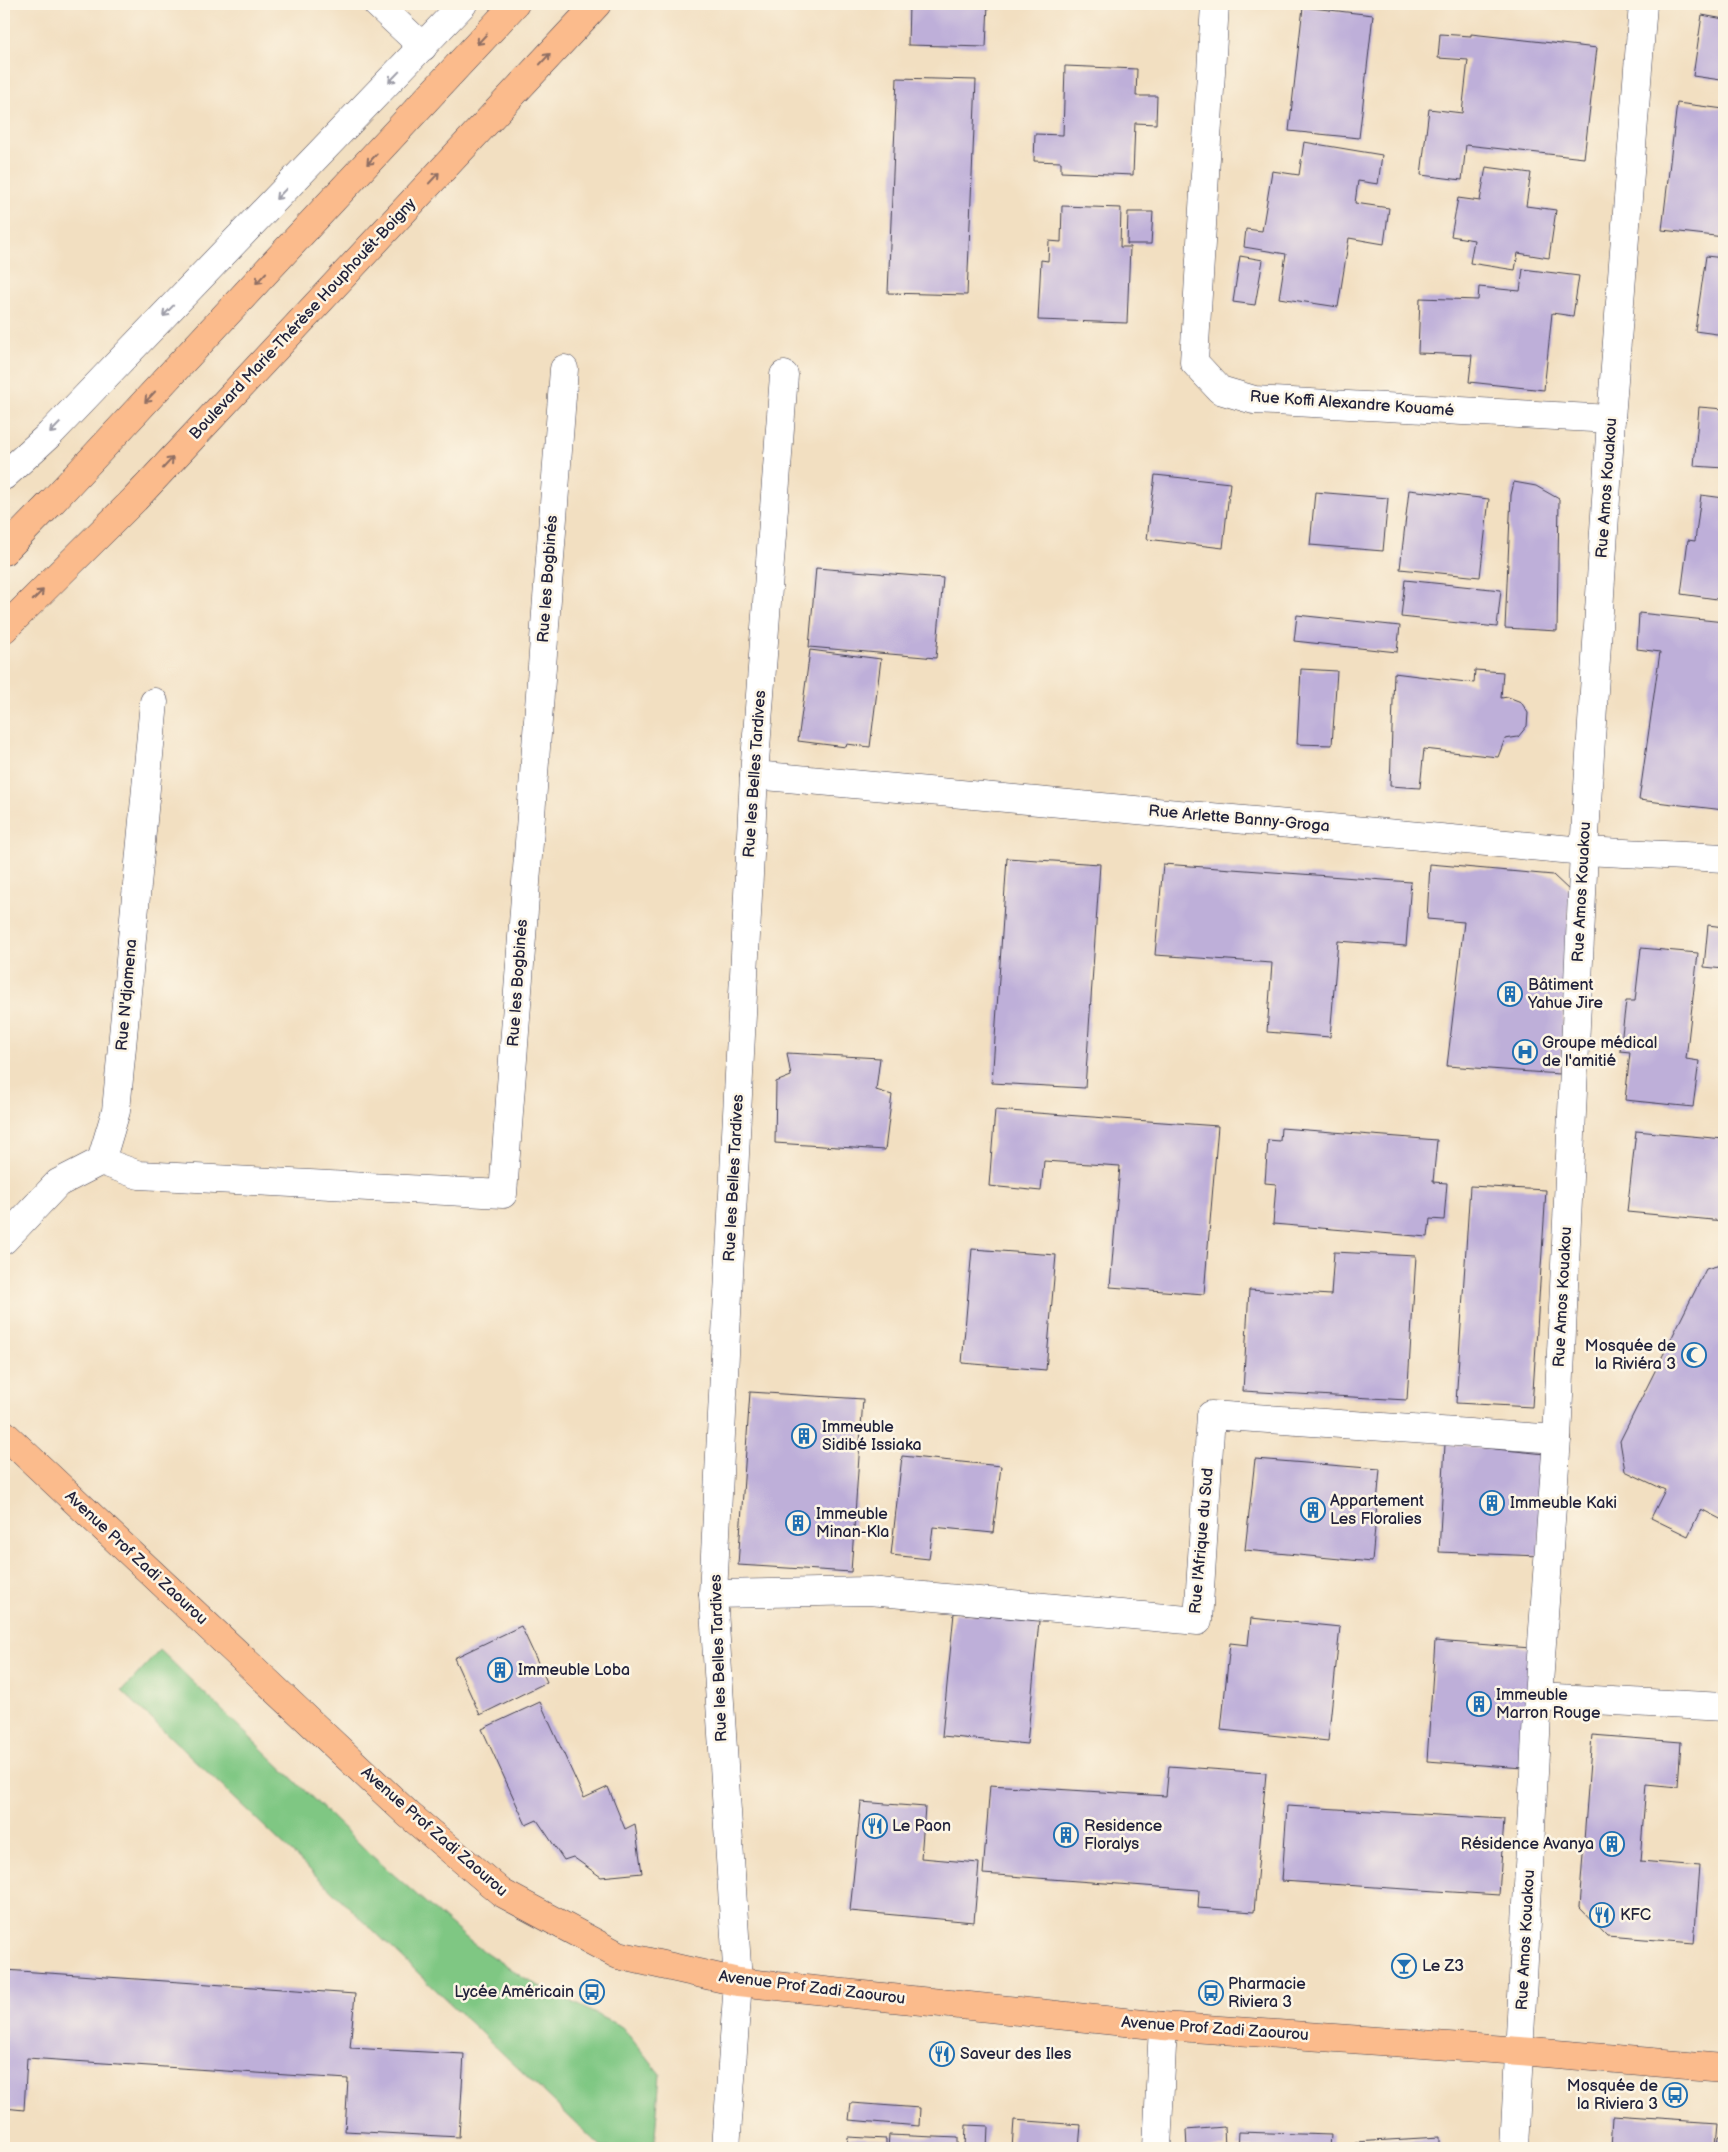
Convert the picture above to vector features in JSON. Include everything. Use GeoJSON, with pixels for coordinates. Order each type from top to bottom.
{"type":"FeatureCollection","features":[{"type":"Feature","properties":{"kind":"main road"},"geometry":{"type":"LineString","coordinates":[[4,551],[51,503],[515,4]]}},
{"type":"Feature","properties":{"kind":"main road","name":"Boulevard Marie-Thérèse Houphouët-Boigny"},"geometry":{"type":"LineString","coordinates":[[4,629],[135,499],[597,4]]}},
{"type":"Feature","properties":{"kind":"main road","name":"Avenue Prof Zadi Zaourou"},"geometry":{"type":"LineString","coordinates":[[4,1434],[409,1815],[502,1893],[618,1955],[738,1982],[1163,2026],[1520,2051],[1724,2068]]}},
{"type":"Feature","properties":{"kind":"street"},"geometry":{"type":"LineString","coordinates":[[4,476],[57,427],[463,4]]}},
{"type":"Feature","properties":{"kind":"street","name":"Rue Koffi Alexandre Kouamé"},"geometry":{"type":"LineString","coordinates":[[1215,4],[1194,362],[1220,390],[1254,400],[1611,419]]}},
{"type":"Feature","properties":{"kind":"street","name":"Rue Amos Kouakou"},"geometry":{"type":"LineString","coordinates":[[1514,2148],[1538,1698],[1557,1439],[1584,851],[1611,419],[1642,4]]}},
{"type":"Feature","properties":{"kind":"street"},"geometry":{"type":"LineString","coordinates":[[383,10],[423,47]]}},
{"type":"Feature","properties":{"kind":"street","name":"Rue les Bogbinés"},"geometry":{"type":"LineString","coordinates":[[101,1160],[139,1176],[503,1194],[564,369]]}},
{"type":"Feature","properties":{"kind":"street","name":"Rue les Belles Tardives"},"geometry":{"type":"LineString","coordinates":[[726,2148],[738,1982],[713,1594],[754,775],[784,375]]}},
{"type":"Feature","properties":{"kind":"street","name":"Rue N'djamena"},"geometry":{"type":"LineString","coordinates":[[101,1160],[116,1111],[154,702]]}},
{"type":"Feature","properties":{"kind":"street","name":"Rue Arlette Banny-Groga"},"geometry":{"type":"LineString","coordinates":[[754,775],[1584,851],[1724,858]]}},
{"type":"Feature","properties":{"kind":"street"},"geometry":{"type":"LineString","coordinates":[[4,1240],[58,1183],[101,1160]]}},
{"type":"Feature","properties":{"kind":"street","name":"Rue l'Afrique du Sud"},"geometry":{"type":"LineString","coordinates":[[713,1594],[869,1591],[1198,1621],[1211,1415],[1557,1439]]}},
{"type":"Feature","properties":{"kind":"street"},"geometry":{"type":"LineString","coordinates":[[1538,1698],[1724,1707]]}},
{"type":"Feature","properties":{"kind":"street"},"geometry":{"type":"LineString","coordinates":[[1157,2148],[1163,2026]]}},
{"type":"Feature","properties":{"kind":"green space"},"geometry":{"type":"Polygon","coordinates":[[[160,1650],[371,1855],[472,1943],[525,1979],[622,2027],[660,2074],[654,2148],[602,2148],[122,1691],[160,1650]]]}},
{"type":"Feature","properties":{"kind":"building"},"geometry":{"type":"Polygon","coordinates":[[[909,4],[988,4],[986,47],[908,45],[909,4]]]}},
{"type":"Feature","properties":{"kind":"building"},"geometry":{"type":"Polygon","coordinates":[[[1303,7],[1373,15],[1359,138],[1289,131],[1303,7]]]}},
{"type":"Feature","properties":{"kind":"building"},"geometry":{"type":"Polygon","coordinates":[[[1702,15],[1724,19],[1724,59],[1721,80],[1693,76],[1702,15]]]}},
{"type":"Feature","properties":{"kind":"building"},"geometry":{"type":"Polygon","coordinates":[[[1440,34],[1471,36],[1471,34],[1597,48],[1584,158],[1466,145],[1462,180],[1421,175],[1429,109],[1462,113],[1468,60],[1438,58],[1440,34]]]}},
{"type":"Feature","properties":{"kind":"building"},"geometry":{"type":"Polygon","coordinates":[[[1065,66],[1137,69],[1136,96],[1157,96],[1156,124],[1135,123],[1133,175],[1061,172],[1061,162],[1034,161],[1035,134],[1063,135],[1065,66]]]}},
{"type":"Feature","properties":{"kind":"building"},"geometry":{"type":"Polygon","coordinates":[[[897,78],[976,80],[967,295],[888,293],[897,78]]]}},
{"type":"Feature","properties":{"kind":"building"},"geometry":{"type":"Polygon","coordinates":[[[1677,103],[1724,109],[1724,237],[1662,230],[1677,103]]]}},
{"type":"Feature","properties":{"kind":"building"},"geometry":{"type":"Polygon","coordinates":[[[1304,142],[1382,155],[1378,184],[1358,181],[1355,203],[1389,208],[1384,244],[1349,238],[1338,307],[1279,298],[1286,254],[1244,247],[1246,229],[1262,231],[1272,171],[1299,175],[1304,142]]]}},
{"type":"Feature","properties":{"kind":"building"},"geometry":{"type":"Polygon","coordinates":[[[1486,167],[1531,173],[1526,206],[1556,210],[1549,258],[1518,253],[1515,270],[1470,263],[1474,240],[1451,236],[1458,198],[1480,201],[1486,167]]]}},
{"type":"Feature","properties":{"kind":"building"},"geometry":{"type":"Polygon","coordinates":[[[1062,206],[1121,208],[1120,247],[1130,247],[1127,323],[1038,320],[1041,260],[1048,261],[1049,241],[1061,242],[1062,206]]]}},
{"type":"Feature","properties":{"kind":"building"},"geometry":{"type":"Polygon","coordinates":[[[1128,212],[1153,212],[1151,244],[1127,244],[1128,212]]]}},
{"type":"Feature","properties":{"kind":"building"},"geometry":{"type":"Polygon","coordinates":[[[1240,256],[1263,260],[1255,305],[1233,302],[1240,256]]]}},
{"type":"Feature","properties":{"kind":"building"},"geometry":{"type":"Polygon","coordinates":[[[1706,256],[1724,258],[1724,335],[1695,331],[1706,256]]]}},
{"type":"Feature","properties":{"kind":"building"},"geometry":{"type":"Polygon","coordinates":[[[1523,269],[1579,276],[1573,316],[1552,313],[1544,390],[1469,382],[1472,355],[1418,353],[1420,298],[1478,300],[1479,287],[1520,291],[1523,269]]]}},
{"type":"Feature","properties":{"kind":"building"},"geometry":{"type":"Polygon","coordinates":[[[1699,407],[1724,409],[1724,468],[1694,466],[1699,407]]]}},
{"type":"Feature","properties":{"kind":"building"},"geometry":{"type":"Polygon","coordinates":[[[1155,475],[1230,483],[1223,548],[1147,539],[1155,475]]]}},
{"type":"Feature","properties":{"kind":"building"},"geometry":{"type":"Polygon","coordinates":[[[1514,482],[1536,486],[1559,499],[1557,631],[1505,628],[1511,495],[1514,482]]]}},
{"type":"Feature","properties":{"kind":"building"},"geometry":{"type":"Polygon","coordinates":[[[1409,490],[1489,499],[1480,577],[1400,569],[1409,490]]]}},
{"type":"Feature","properties":{"kind":"building"},"geometry":{"type":"Polygon","coordinates":[[[1315,492],[1388,498],[1383,551],[1310,545],[1315,492]]]}},
{"type":"Feature","properties":{"kind":"building"},"geometry":{"type":"Polygon","coordinates":[[[1701,495],[1724,498],[1724,600],[1681,594],[1688,540],[1695,541],[1701,495]]]}},
{"type":"Feature","properties":{"kind":"building"},"geometry":{"type":"Polygon","coordinates":[[[816,568],[943,578],[936,658],[809,647],[816,568]]]}},
{"type":"Feature","properties":{"kind":"building"},"geometry":{"type":"Polygon","coordinates":[[[1405,580],[1501,590],[1497,627],[1401,617],[1405,580]]]}},
{"type":"Feature","properties":{"kind":"building"},"geometry":{"type":"Polygon","coordinates":[[[1639,613],[1724,622],[1724,810],[1639,800],[1660,652],[1637,649],[1639,613]]]}},
{"type":"Feature","properties":{"kind":"building"},"geometry":{"type":"Polygon","coordinates":[[[1297,615],[1400,626],[1397,652],[1294,641],[1297,615]]]}},
{"type":"Feature","properties":{"kind":"building"},"geometry":{"type":"Polygon","coordinates":[[[810,650],[881,659],[870,747],[847,744],[846,747],[798,741],[810,650]]]}},
{"type":"Feature","properties":{"kind":"building"},"geometry":{"type":"Polygon","coordinates":[[[1301,669],[1337,671],[1332,745],[1297,744],[1301,669]]]}},
{"type":"Feature","properties":{"kind":"building"},"geometry":{"type":"Polygon","coordinates":[[[1475,670],[1503,672],[1501,698],[1508,697],[1521,702],[1528,713],[1527,726],[1518,737],[1505,739],[1498,757],[1424,749],[1420,788],[1390,786],[1394,673],[1474,683],[1475,670]]]}},
{"type":"Feature","properties":{"kind":"building"},"geometry":{"type":"Polygon","coordinates":[[[1007,858],[1100,864],[1085,1088],[992,1083],[1007,858]]]}},
{"type":"Feature","properties":{"kind":"building"},"geometry":{"type":"Polygon","coordinates":[[[1163,864],[1411,882],[1406,946],[1338,941],[1330,1037],[1267,1032],[1272,963],[1155,955],[1163,864]]]}},
{"type":"Feature","properties":{"kind":"building","name":"Bâtiment Yahue Jire"},"geometry":{"type":"Polygon","coordinates":[[[1430,864],[1553,875],[1570,891],[1560,1074],[1447,1066],[1464,922],[1427,919],[1430,864]]]}},
{"type":"Feature","properties":{"kind":"building"},"geometry":{"type":"Polygon","coordinates":[[[1708,925],[1724,927],[1724,969],[1704,967],[1708,925]]]}},
{"type":"Feature","properties":{"kind":"building"},"geometry":{"type":"Polygon","coordinates":[[[1641,948],[1698,953],[1686,1059],[1699,1061],[1693,1107],[1625,1100],[1630,1052],[1620,1051],[1626,1001],[1635,1001],[1641,948]]]}},
{"type":"Feature","properties":{"kind":"building"},"geometry":{"type":"Polygon","coordinates":[[[787,1053],[880,1058],[876,1090],[892,1095],[885,1150],[775,1143],[776,1082],[791,1076],[787,1053]]]}},
{"type":"Feature","properties":{"kind":"building"},"geometry":{"type":"Polygon","coordinates":[[[995,1110],[1218,1126],[1204,1294],[1110,1287],[1120,1166],[1044,1161],[1041,1191],[989,1186],[995,1110]]]}},
{"type":"Feature","properties":{"kind":"building"},"geometry":{"type":"Polygon","coordinates":[[[1281,1128],[1437,1140],[1433,1182],[1447,1183],[1444,1220],[1430,1219],[1428,1237],[1273,1224],[1276,1184],[1265,1183],[1268,1140],[1280,1141],[1281,1128]]]}},
{"type":"Feature","properties":{"kind":"building"},"geometry":{"type":"Polygon","coordinates":[[[1636,1131],[1724,1139],[1724,1221],[1627,1212],[1636,1131]]]}},
{"type":"Feature","properties":{"kind":"building"},"geometry":{"type":"Polygon","coordinates":[[[1470,1186],[1546,1190],[1532,1407],[1456,1403],[1470,1186]]]}},
{"type":"Feature","properties":{"kind":"building"},"geometry":{"type":"Polygon","coordinates":[[[972,1249],[1056,1255],[1046,1370],[962,1363],[972,1249]]]}},
{"type":"Feature","properties":{"kind":"building"},"geometry":{"type":"Polygon","coordinates":[[[1334,1252],[1416,1256],[1407,1400],[1243,1391],[1249,1290],[1331,1295],[1334,1252]]]}},
{"type":"Feature","properties":{"kind":"building","name":"Mosquée de la Riviéra 3"},"geometry":{"type":"Polygon","coordinates":[[[1724,1264],[1724,1521],[1701,1509],[1688,1536],[1651,1518],[1665,1490],[1625,1471],[1620,1441],[1706,1269],[1724,1264]]]}},
{"type":"Feature","properties":{"kind":"building"},"geometry":{"type":"Polygon","coordinates":[[[750,1392],[863,1399],[851,1572],[738,1565],[750,1392]]]}},
{"type":"Feature","properties":{"kind":"building","name":"Immeuble Kaki"},"geometry":{"type":"Polygon","coordinates":[[[1445,1444],[1545,1454],[1539,1556],[1439,1552],[1445,1444]]]}},
{"type":"Feature","properties":{"kind":"building"},"geometry":{"type":"Polygon","coordinates":[[[902,1456],[1001,1466],[993,1533],[933,1527],[929,1559],[891,1555],[902,1456]]]}},
{"type":"Feature","properties":{"kind":"building","name":"Appartement Les Floralies"},"geometry":{"type":"Polygon","coordinates":[[[1255,1459],[1380,1469],[1372,1562],[1245,1550],[1255,1459]]]}},
{"type":"Feature","properties":{"kind":"building"},"geometry":{"type":"Polygon","coordinates":[[[954,1613],[1039,1621],[1027,1744],[942,1736],[954,1613]]]}},
{"type":"Feature","properties":{"kind":"building"},"geometry":{"type":"Polygon","coordinates":[[[1251,1618],[1340,1627],[1328,1741],[1221,1730],[1230,1643],[1248,1645],[1251,1618]]]}},
{"type":"Feature","properties":{"kind":"building","name":"Immeuble Loba"},"geometry":{"type":"Polygon","coordinates":[[[521,1626],[547,1682],[480,1715],[454,1658],[521,1626]]]}},
{"type":"Feature","properties":{"kind":"building","name":"Immeuble Marron Rouge"},"geometry":{"type":"Polygon","coordinates":[[[1435,1641],[1531,1648],[1523,1768],[1427,1761],[1435,1641]]]}},
{"type":"Feature","properties":{"kind":"building"},"geometry":{"type":"Polygon","coordinates":[[[540,1702],[584,1798],[608,1787],[625,1829],[635,1824],[642,1873],[601,1877],[573,1857],[564,1860],[537,1820],[526,1825],[482,1729],[540,1702]]]}},
{"type":"Feature","properties":{"kind":"building","name":"Résidence Avanya"},"geometry":{"type":"Polygon","coordinates":[[[1592,1735],[1681,1742],[1678,1787],[1646,1784],[1640,1861],[1700,1866],[1694,1943],[1607,1936],[1579,1907],[1592,1735]]]}},
{"type":"Feature","properties":{"kind":"building"},"geometry":{"type":"Polygon","coordinates":[[[1169,1766],[1266,1773],[1254,1912],[1198,1908],[1199,1890],[983,1874],[990,1785],[1166,1796],[1169,1766]]]}},
{"type":"Feature","properties":{"kind":"building"},"geometry":{"type":"Polygon","coordinates":[[[861,1802],[925,1807],[921,1858],[979,1863],[974,1922],[850,1911],[861,1802]]]}},
{"type":"Feature","properties":{"kind":"building"},"geometry":{"type":"Polygon","coordinates":[[[1287,1806],[1504,1819],[1499,1895],[1282,1881],[1287,1806]]]}},
{"type":"Feature","properties":{"kind":"building"},"geometry":{"type":"Polygon","coordinates":[[[5,1970],[355,1994],[350,2048],[464,2054],[459,2137],[345,2131],[348,2079],[27,2058],[24,2110],[4,2108],[5,1970]]]}},
{"type":"Feature","properties":{"kind":"building"},"geometry":{"type":"Polygon","coordinates":[[[851,2103],[920,2108],[919,2126],[849,2120],[851,2103]]]}},
{"type":"Feature","properties":{"kind":"building"},"geometry":{"type":"Polygon","coordinates":[[[1613,2116],[1716,2123],[1714,2148],[1611,2147],[1613,2116]]]}},
{"type":"Feature","properties":{"kind":"building"},"geometry":{"type":"Polygon","coordinates":[[[1014,2120],[1081,2125],[1079,2148],[1012,2148],[1014,2120]]]}},
{"type":"Feature","properties":{"kind":"building"},"geometry":{"type":"Polygon","coordinates":[[[966,2125],[988,2126],[987,2148],[965,2148],[966,2125]]]}},
{"type":"Feature","properties":{"kind":"building"},"geometry":{"type":"Polygon","coordinates":[[[1224,2127],[1225,2148],[1187,2148],[1186,2130],[1224,2127]]]}},
{"type":"Feature","properties":{"kind":"building"},"geometry":{"type":"Polygon","coordinates":[[[1239,2132],[1331,2135],[1330,2148],[1238,2148],[1239,2132]]]}},
{"type":"Feature","properties":{"kind":"building"},"geometry":{"type":"Polygon","coordinates":[[[889,2135],[958,2138],[958,2148],[888,2148],[889,2135]]]}},
{"type":"Feature","properties":{"kind":"building"},"geometry":{"type":"Polygon","coordinates":[[[848,2137],[886,2139],[886,2148],[847,2148],[848,2137]]]}},
{"type":"Feature","properties":{"kind":"building"},"geometry":{"type":"Polygon","coordinates":[[[1439,2137],[1439,2148],[1355,2148],[1355,2142],[1439,2137]]]}},
{"type":"Feature","properties":{"kind":"building"},"geometry":{"type":"Polygon","coordinates":[[[1717,2139],[1724,2139],[1724,2148],[1716,2148],[1717,2139]]]}},
{"type":"Feature","properties":{"kind":"place","name":"Bâtiment Yahue Jire"},"geometry":{"type":"Point","coordinates":[1510,994]}},
{"type":"Feature","properties":{"kind":"place","name":"Groupe médical de l'amitié"},"geometry":{"type":"Point","coordinates":[1525,1052]}},
{"type":"Feature","properties":{"kind":"place","name":"Mosquée de la Riviéra 3"},"geometry":{"type":"Point","coordinates":[1694,1355]}},
{"type":"Feature","properties":{"kind":"place","name":"Immeuble Sidibé Issiaka"},"geometry":{"type":"Point","coordinates":[804,1436]}},
{"type":"Feature","properties":{"kind":"place","name":"Immeuble Kaki"},"geometry":{"type":"Point","coordinates":[1492,1503]}},
{"type":"Feature","properties":{"kind":"place","name":"Appartement Les Floralies"},"geometry":{"type":"Point","coordinates":[1313,1510]}},
{"type":"Feature","properties":{"kind":"place","name":"Immeuble Minan-Kla"},"geometry":{"type":"Point","coordinates":[798,1523]}},
{"type":"Feature","properties":{"kind":"place","name":"Immeuble Loba"},"geometry":{"type":"Point","coordinates":[500,1670]}},
{"type":"Feature","properties":{"kind":"place","name":"Immeuble Marron Rouge"},"geometry":{"type":"Point","coordinates":[1479,1704]}},
{"type":"Feature","properties":{"kind":"place","name":"Le Paon"},"geometry":{"type":"Point","coordinates":[875,1826]}},
{"type":"Feature","properties":{"kind":"place","name":"Residence Floralys"},"geometry":{"type":"Point","coordinates":[1066,1835]}},
{"type":"Feature","properties":{"kind":"place","name":"Résidence Avanya"},"geometry":{"type":"Point","coordinates":[1612,1844]}},
{"type":"Feature","properties":{"kind":"place","name":"KFC"},"geometry":{"type":"Point","coordinates":[1602,1915]}},
{"type":"Feature","properties":{"kind":"place","name":"Le Z3"},"geometry":{"type":"Point","coordinates":[1404,1966]}},
{"type":"Feature","properties":{"kind":"place","name":"Lycée Américain"},"geometry":{"type":"Point","coordinates":[592,1992]}},
{"type":"Feature","properties":{"kind":"place","name":"Pharmacie Riviera 3"},"geometry":{"type":"Point","coordinates":[1211,1993]}},
{"type":"Feature","properties":{"kind":"place","name":"Saveur des Iles"},"geometry":{"type":"Point","coordinates":[942,2054]}},
{"type":"Feature","properties":{"kind":"place","name":"Mosquée de la Riviera 3"},"geometry":{"type":"Point","coordinates":[1675,2095]}}]}
